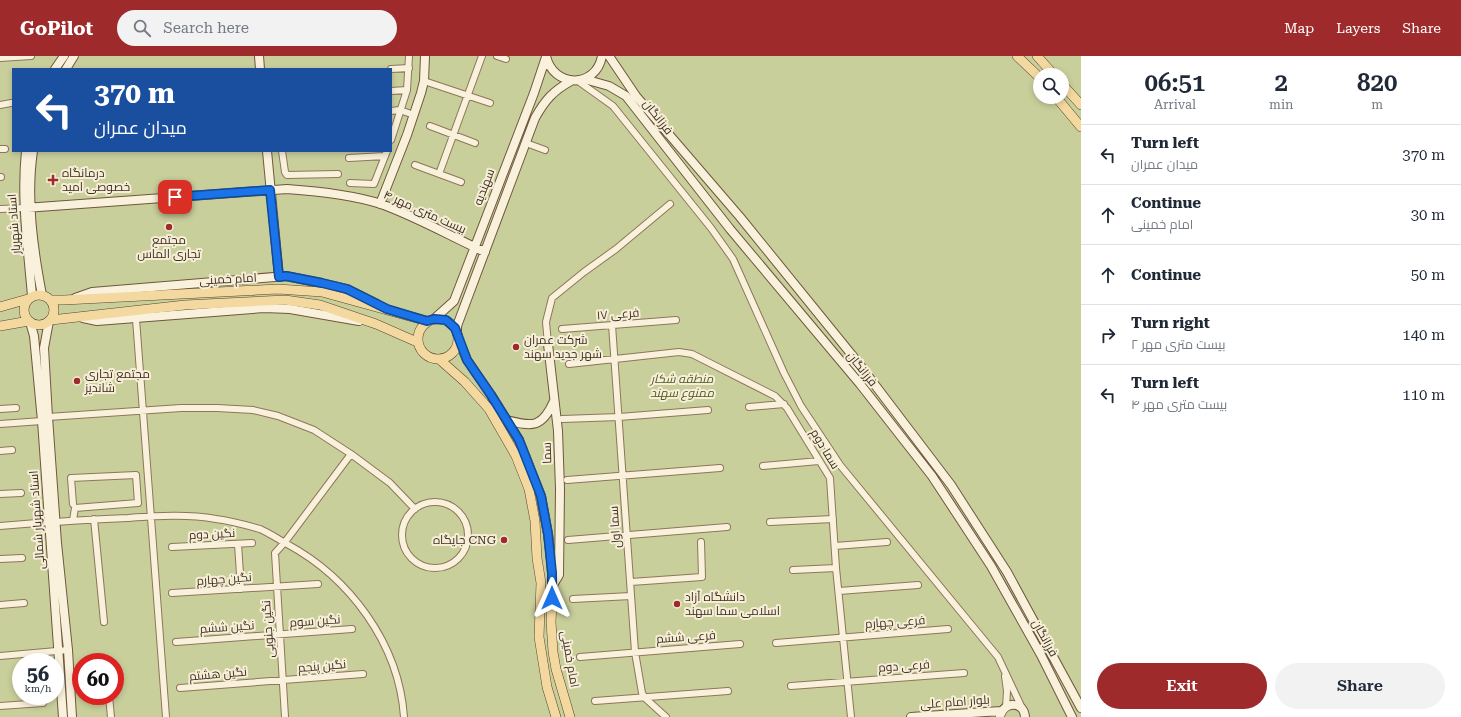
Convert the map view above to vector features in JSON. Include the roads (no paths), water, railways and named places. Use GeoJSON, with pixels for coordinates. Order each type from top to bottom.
{"type":"FeatureCollection","features":[{"type":"Feature","properties":{"kind":"main road"},"geometry":{"type":"LineString","coordinates":[[56,68],[64,56]]}},
{"type":"Feature","properties":{"kind":"main road"},"geometry":{"type":"LineString","coordinates":[[67,68],[74,56]]}},
{"type":"Feature","properties":{"kind":"main road"},"geometry":{"type":"LineString","coordinates":[[259,56],[260,68]]}},
{"type":"Feature","properties":{"kind":"main road"},"geometry":{"type":"LineString","coordinates":[[380,204],[414,115],[424,81],[425,56]]}},
{"type":"Feature","properties":{"kind":"main road","name":"سهندیه"},"geometry":{"type":"LineString","coordinates":[[458,336],[457,326],[535,118],[544,103],[558,88],[596,71],[602,56]]}},
{"type":"Feature","properties":{"kind":"main road","name":"فرزانگان"},"geometry":{"type":"LineString","coordinates":[[609,56],[636,96],[740,217],[856,360],[951,485],[1007,572],[1081,708]]}},
{"type":"Feature","properties":{"kind":"main road"},"geometry":{"type":"LineString","coordinates":[[1017,56],[1033,71]]}},
{"type":"Feature","properties":{"kind":"main road"},"geometry":{"type":"LineString","coordinates":[[1037,56],[1048,68]]}},
{"type":"Feature","properties":{"kind":"main road","name":"سهندیه"},"geometry":{"type":"LineString","coordinates":[[431,320],[454,301],[473,247],[534,93],[546,57]]}},
{"type":"Feature","properties":{"kind":"main road","name":"فرزانگان"},"geometry":{"type":"LineString","coordinates":[[546,57],[549,66],[562,78],[609,86],[626,96],[730,229],[860,384],[932,476],[991,566],[1041,655],[1072,717]]}},
{"type":"Feature","properties":{"kind":"main road"},"geometry":{"type":"LineString","coordinates":[[1069,92],[1081,105]]}},
{"type":"Feature","properties":{"kind":"main road"},"geometry":{"type":"LineString","coordinates":[[1062,104],[1081,128]]}},
{"type":"Feature","properties":{"kind":"main road","name":"استاد شهریار"},"geometry":{"type":"LineString","coordinates":[[26,152],[24,173],[36,267],[42,294]]}},
{"type":"Feature","properties":{"kind":"main road","name":"استاد شهریار"},"geometry":{"type":"LineString","coordinates":[[30,297],[28,207],[33,152]]}},
{"type":"Feature","properties":{"kind":"main road"},"geometry":{"type":"LineString","coordinates":[[267,152],[279,277]]}},
{"type":"Feature","properties":{"kind":"main road","name":"بیست متری مهر ۴"},"geometry":{"type":"LineString","coordinates":[[28,207],[287,189],[309,191],[346,196],[380,204],[424,222],[485,252]]}},
{"type":"Feature","properties":{"kind":"main road"},"geometry":{"type":"LineString","coordinates":[[67,300],[92,292],[286,276],[347,289],[387,309]]}},
{"type":"Feature","properties":{"kind":"main road","name":"امام خمینی"},"geometry":{"type":"LineString","coordinates":[[51,300],[278,288],[322,292],[431,320]]}},
{"type":"Feature","properties":{"kind":"main road"},"geometry":{"type":"LineString","coordinates":[[0,307],[42,294],[51,300],[54,309],[50,320],[38,325],[29,322],[0,326]]}},
{"type":"Feature","properties":{"kind":"main road"},"geometry":{"type":"LineString","coordinates":[[29,322],[24,311],[26,302],[30,297]]}},
{"type":"Feature","properties":{"kind":"main road","name":"امام خمینی"},"geometry":{"type":"LineString","coordinates":[[50,320],[185,305],[285,300],[320,305],[376,324],[417,342]]}},
{"type":"Feature","properties":{"kind":"main road"},"geometry":{"type":"LineString","coordinates":[[0,302],[14,303]]}},
{"type":"Feature","properties":{"kind":"main road"},"geometry":{"type":"LineString","coordinates":[[76,316],[98,321],[264,308],[290,309],[376,324]]}},
{"type":"Feature","properties":{"kind":"main road","name":"استاد شهریار شمالی"},"geometry":{"type":"LineString","coordinates":[[45,419],[44,348],[50,320]]}},
{"type":"Feature","properties":{"kind":"main road"},"geometry":{"type":"LineString","coordinates":[[431,320],[446,320],[455,328],[458,336],[457,345],[450,355],[439,359],[428,357],[423,353],[417,342],[419,330],[431,320]]}},
{"type":"Feature","properties":{"kind":"main road","name":"استاد شهریار شمالی"},"geometry":{"type":"LineString","coordinates":[[29,322],[34,336],[45,419],[63,650],[72,717]]}},
{"type":"Feature","properties":{"kind":"main road","name":"امام خمینی"},"geometry":{"type":"LineString","coordinates":[[458,336],[467,360],[519,440],[541,496],[548,534],[553,585],[551,622],[556,669],[570,717]]}},
{"type":"Feature","properties":{"kind":"main road","name":"سما"},"geometry":{"type":"LineString","coordinates":[[548,344],[558,431],[560,489],[559,575],[553,585]]}},
{"type":"Feature","properties":{"kind":"main road"},"geometry":{"type":"LineString","coordinates":[[439,359],[465,382],[489,409],[516,456],[529,489],[535,521],[537,558],[541,583],[539,637],[547,687],[556,717]]}},
{"type":"Feature","properties":{"kind":"main road"},"geometry":{"type":"LineString","coordinates":[[506,420],[523,424],[531,424],[545,418],[554,400]]}},
{"type":"Feature","properties":{"kind":"main road","name":"استاد شهریار شمالی"},"geometry":{"type":"LineString","coordinates":[[63,650],[63,717]]}},
{"type":"Feature","properties":{"kind":"main road","name":"بلوار امام علی"},"geometry":{"type":"LineString","coordinates":[[911,717],[1002,712],[1012,704],[1018,706],[1024,713]]}},
{"type":"Feature","properties":{"kind":"street"},"geometry":{"type":"LineString","coordinates":[[0,58],[31,56]]}},
{"type":"Feature","properties":{"kind":"street"},"geometry":{"type":"LineString","coordinates":[[392,137],[407,90],[409,56]]}},
{"type":"Feature","properties":{"kind":"street"},"geometry":{"type":"LineString","coordinates":[[439,174],[482,56]]}},
{"type":"Feature","properties":{"kind":"street"},"geometry":{"type":"LineString","coordinates":[[496,56],[506,59]]}},
{"type":"Feature","properties":{"kind":"street"},"geometry":{"type":"LineString","coordinates":[[392,69],[409,68]]}},
{"type":"Feature","properties":{"kind":"street"},"geometry":{"type":"LineString","coordinates":[[578,80],[613,106],[711,228],[733,259],[784,373],[801,406],[818,433],[840,465],[998,657],[1024,713]]}},
{"type":"Feature","properties":{"kind":"street"},"geometry":{"type":"LineString","coordinates":[[424,81],[490,104]]}},
{"type":"Feature","properties":{"kind":"street"},"geometry":{"type":"LineString","coordinates":[[392,91],[407,90]]}},
{"type":"Feature","properties":{"kind":"street"},"geometry":{"type":"LineString","coordinates":[[0,104],[11,103]]}},
{"type":"Feature","properties":{"kind":"street"},"geometry":{"type":"LineString","coordinates":[[392,111],[400,110],[414,115]]}},
{"type":"Feature","properties":{"kind":"street"},"geometry":{"type":"LineString","coordinates":[[430,126],[475,143]]}},
{"type":"Feature","properties":{"kind":"street"},"geometry":{"type":"LineString","coordinates":[[526,143],[545,150]]}},
{"type":"Feature","properties":{"kind":"street"},"geometry":{"type":"LineString","coordinates":[[282,152],[285,172],[287,175],[338,174]]}},
{"type":"Feature","properties":{"kind":"street"},"geometry":{"type":"LineString","coordinates":[[349,158],[386,153],[374,184],[350,183]]}},
{"type":"Feature","properties":{"kind":"street"},"geometry":{"type":"LineString","coordinates":[[415,165],[461,182]]}},
{"type":"Feature","properties":{"kind":"street"},"geometry":{"type":"LineString","coordinates":[[548,344],[546,322],[552,298],[670,204]]}},
{"type":"Feature","properties":{"kind":"street"},"geometry":{"type":"LineString","coordinates":[[0,209],[28,207]]}},
{"type":"Feature","properties":{"kind":"street"},"geometry":{"type":"LineString","coordinates":[[136,319],[166,717]]}},
{"type":"Feature","properties":{"kind":"street","name":"فرعی ۱۷"},"geometry":{"type":"LineString","coordinates":[[562,329],[676,320]]}},
{"type":"Feature","properties":{"kind":"street","name":"سما اول"},"geometry":{"type":"LineString","coordinates":[[612,325],[635,652],[642,693],[645,698]]}},
{"type":"Feature","properties":{"kind":"street","name":"سما دوم"},"geometry":{"type":"LineString","coordinates":[[569,364],[679,352],[692,354],[776,396],[784,404],[830,478],[838,591],[851,717]]}},
{"type":"Feature","properties":{"kind":"street"},"geometry":{"type":"LineString","coordinates":[[749,407],[784,404]]}},
{"type":"Feature","properties":{"kind":"street"},"geometry":{"type":"LineString","coordinates":[[0,409],[16,408]]}},
{"type":"Feature","properties":{"kind":"street"},"geometry":{"type":"LineString","coordinates":[[0,424],[144,410],[217,408],[253,410],[278,416],[314,430],[351,454],[390,483],[415,509]]}},
{"type":"Feature","properties":{"kind":"street"},"geometry":{"type":"LineString","coordinates":[[562,419],[619,417],[708,410]]}},
{"type":"Feature","properties":{"kind":"street"},"geometry":{"type":"LineString","coordinates":[[0,451],[12,450]]}},
{"type":"Feature","properties":{"kind":"street","name":"نگین جنوبی"},"geometry":{"type":"LineString","coordinates":[[285,717],[275,553],[285,542],[351,454]]}},
{"type":"Feature","properties":{"kind":"street"},"geometry":{"type":"LineString","coordinates":[[763,466],[819,461]]}},
{"type":"Feature","properties":{"kind":"street"},"geometry":{"type":"LineString","coordinates":[[567,480],[720,468]]}},
{"type":"Feature","properties":{"kind":"street"},"geometry":{"type":"LineString","coordinates":[[73,504],[72,478],[136,475],[138,503],[75,508],[73,520]]}},
{"type":"Feature","properties":{"kind":"street"},"geometry":{"type":"LineString","coordinates":[[0,494],[21,493]]}},
{"type":"Feature","properties":{"kind":"street"},"geometry":{"type":"LineString","coordinates":[[439,503],[453,508],[461,515],[467,529],[467,540],[461,554],[454,561],[440,567],[430,567],[416,562],[408,554],[404,545],[402,530],[408,516],[415,509],[424,504],[439,503]]}},
{"type":"Feature","properties":{"kind":"street"},"geometry":{"type":"LineString","coordinates":[[0,526],[73,520],[190,515],[217,519],[262,530],[303,552],[343,585],[361,606],[380,636],[391,660],[403,706],[404,717]]}},
{"type":"Feature","properties":{"kind":"street"},"geometry":{"type":"LineString","coordinates":[[94,519],[104,622]]}},
{"type":"Feature","properties":{"kind":"street"},"geometry":{"type":"LineString","coordinates":[[770,522],[833,519]]}},
{"type":"Feature","properties":{"kind":"street"},"geometry":{"type":"LineString","coordinates":[[568,540],[727,527]]}},
{"type":"Feature","properties":{"kind":"street"},"geometry":{"type":"LineString","coordinates":[[631,582],[702,577],[700,542]]}},
{"type":"Feature","properties":{"kind":"street"},"geometry":{"type":"LineString","coordinates":[[835,546],[887,542]]}},
{"type":"Feature","properties":{"kind":"street","name":"نگین دوم"},"geometry":{"type":"LineString","coordinates":[[172,547],[252,543]]}},
{"type":"Feature","properties":{"kind":"street"},"geometry":{"type":"LineString","coordinates":[[238,544],[241,589]]}},
{"type":"Feature","properties":{"kind":"street"},"geometry":{"type":"LineString","coordinates":[[0,559],[22,558]]}},
{"type":"Feature","properties":{"kind":"street"},"geometry":{"type":"LineString","coordinates":[[793,570],[836,568]]}},
{"type":"Feature","properties":{"kind":"street","name":"نگین چهارم"},"geometry":{"type":"LineString","coordinates":[[172,594],[318,584]]}},
{"type":"Feature","properties":{"kind":"street"},"geometry":{"type":"LineString","coordinates":[[838,591],[918,585]]}},
{"type":"Feature","properties":{"kind":"street"},"geometry":{"type":"LineString","coordinates":[[573,599],[631,596]]}},
{"type":"Feature","properties":{"kind":"street"},"geometry":{"type":"LineString","coordinates":[[0,605],[24,603]]}},
{"type":"Feature","properties":{"kind":"street","name":"نگین سوم"},"geometry":{"type":"LineString","coordinates":[[280,634],[352,629]]}},
{"type":"Feature","properties":{"kind":"street","name":"فرعی چهارم"},"geometry":{"type":"LineString","coordinates":[[776,643],[948,629]]}},
{"type":"Feature","properties":{"kind":"street","name":"نگین ششم"},"geometry":{"type":"LineString","coordinates":[[176,642],[280,634]]}},
{"type":"Feature","properties":{"kind":"street","name":"فرعی ششم"},"geometry":{"type":"LineString","coordinates":[[580,657],[740,644]]}},
{"type":"Feature","properties":{"kind":"street"},"geometry":{"type":"LineString","coordinates":[[0,656],[63,650]]}},
{"type":"Feature","properties":{"kind":"street"},"geometry":{"type":"LineString","coordinates":[[1002,712],[1007,691],[1004,671]]}},
{"type":"Feature","properties":{"kind":"street","name":"فرعی دوم"},"geometry":{"type":"LineString","coordinates":[[791,686],[964,673]]}},
{"type":"Feature","properties":{"kind":"street","name":"نگین پنجم"},"geometry":{"type":"LineString","coordinates":[[283,680],[363,674]]}},
{"type":"Feature","properties":{"kind":"street","name":"نگین هشتم"},"geometry":{"type":"LineString","coordinates":[[180,688],[283,680]]}},
{"type":"Feature","properties":{"kind":"street"},"geometry":{"type":"LineString","coordinates":[[595,702],[728,691]]}},
{"type":"Feature","properties":{"kind":"street"},"geometry":{"type":"LineString","coordinates":[[645,698],[666,717]]}},
{"type":"Feature","properties":{"kind":"street"},"geometry":{"type":"LineString","coordinates":[[0,706],[14,705]]}},
{"type":"Feature","properties":{"kind":"street"},"geometry":{"type":"LineString","coordinates":[[110,705],[111,717]]}},
{"type":"Feature","properties":{"kind":"place","name":"درمانگاه خصوصی امید"},"geometry":{"type":"Point","coordinates":[53,180]}},
{"type":"Feature","properties":{"kind":"place","name":"مجتمع تجاری الماس"},"geometry":{"type":"Point","coordinates":[169,227]}},
{"type":"Feature","properties":{"kind":"place","name":"شرکت عمران شهر جدید سهند"},"geometry":{"type":"Point","coordinates":[516,347]}},
{"type":"Feature","properties":{"kind":"place","name":"مجتمع تجاری شاندیز"},"geometry":{"type":"Point","coordinates":[77,381]}},
{"type":"Feature","properties":{"kind":"place","name":"جایگاه CNG"},"geometry":{"type":"Point","coordinates":[504,540]}},
{"type":"Feature","properties":{"kind":"place","name":"دانشگاه آزاد اسلامی سما سهند"},"geometry":{"type":"Point","coordinates":[677,604]}},
{"type":"Feature","properties":{"kind":"park label","name":"منطقه شکار ممنوع سهند"},"geometry":{"type":"Point","coordinates":[682,386]}}]}
